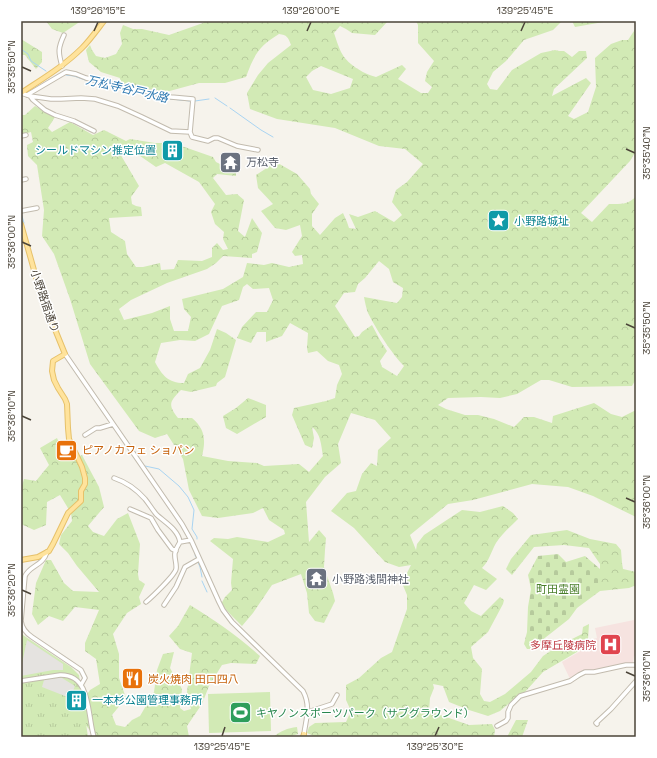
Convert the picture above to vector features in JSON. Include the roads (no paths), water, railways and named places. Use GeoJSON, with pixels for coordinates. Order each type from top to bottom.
{"type":"FeatureCollection","features":[{"type":"Feature","properties":{"kind":"main road"},"geometry":{"type":"LineString","coordinates":[[21,93],[62,66],[82,48],[104,21]]}},
{"type":"Feature","properties":{"kind":"main road","name":"小野路宿通り"},"geometry":{"type":"LineString","coordinates":[[21,224],[41,295],[65,354]]}},
{"type":"Feature","properties":{"kind":"main road"},"geometry":{"type":"LineString","coordinates":[[21,560],[38,557],[47,552],[53,544],[68,513],[81,500],[81,491],[85,480],[82,467],[69,436],[66,401],[55,383],[52,372],[53,361],[65,354]]}},
{"type":"Feature","properties":{"kind":"street"},"geometry":{"type":"LineString","coordinates":[[62,66],[58,52],[60,42],[64,35]]}},
{"type":"Feature","properties":{"kind":"street"},"geometry":{"type":"LineString","coordinates":[[28,95],[66,72],[86,78],[172,97],[192,99],[190,132],[192,137],[208,141],[218,138],[237,146],[258,150]]}},
{"type":"Feature","properties":{"kind":"street"},"geometry":{"type":"LineString","coordinates":[[21,93],[61,99],[95,99],[118,106],[170,131],[190,132]]}},
{"type":"Feature","properties":{"kind":"street"},"geometry":{"type":"LineString","coordinates":[[28,95],[45,110],[74,121],[94,131]]}},
{"type":"Feature","properties":{"kind":"street"},"geometry":{"type":"LineString","coordinates":[[21,136],[26,135]]}},
{"type":"Feature","properties":{"kind":"street"},"geometry":{"type":"LineString","coordinates":[[21,180],[26,179]]}},
{"type":"Feature","properties":{"kind":"street"},"geometry":{"type":"LineString","coordinates":[[21,211],[37,208]]}},
{"type":"Feature","properties":{"kind":"street"},"geometry":{"type":"LineString","coordinates":[[65,354],[182,524],[191,540],[222,610],[232,622],[303,691],[307,699],[308,708],[303,735]]}},
{"type":"Feature","properties":{"kind":"street"},"geometry":{"type":"LineString","coordinates":[[85,435],[96,428],[113,424]]}},
{"type":"Feature","properties":{"kind":"street"},"geometry":{"type":"LineString","coordinates":[[114,478],[130,486],[144,498],[157,515],[171,526],[179,538],[180,542],[175,554],[176,569],[174,574],[146,602]]}},
{"type":"Feature","properties":{"kind":"street"},"geometry":{"type":"LineString","coordinates":[[130,509],[151,518],[167,543],[176,551]]}},
{"type":"Feature","properties":{"kind":"street"},"geometry":{"type":"LineString","coordinates":[[180,542],[191,540]]}},
{"type":"Feature","properties":{"kind":"street"},"geometry":{"type":"LineString","coordinates":[[47,552],[46,556],[39,564],[28,570],[25,574],[22,626],[30,636],[81,670],[85,678],[81,685]]}},
{"type":"Feature","properties":{"kind":"street"},"geometry":{"type":"LineString","coordinates":[[164,605],[176,587],[185,567],[199,558]]}},
{"type":"Feature","properties":{"kind":"street"},"geometry":{"type":"LineString","coordinates":[[497,726],[506,721],[511,705],[520,696],[570,681],[585,672],[594,672],[626,665],[636,665]]}},
{"type":"Feature","properties":{"kind":"street"},"geometry":{"type":"LineString","coordinates":[[21,681],[56,675],[64,675],[74,678],[81,685],[86,695],[94,737]]}},
{"type":"Feature","properties":{"kind":"street"},"geometry":{"type":"LineString","coordinates":[[597,724],[596,723],[612,709],[636,681]]}},
{"type":"Feature","properties":{"kind":"street"},"geometry":{"type":"LineString","coordinates":[[308,712],[332,704],[337,695]]}},
{"type":"Feature","properties":{"kind":"waterway","name":"万松寺谷戸水路"},"geometry":{"type":"LineString","coordinates":[[21,49],[28,54],[31,61],[46,71]]}},
{"type":"Feature","properties":{"kind":"waterway","name":"万松寺谷戸水路"},"geometry":{"type":"LineString","coordinates":[[66,75],[116,87]]}},
{"type":"Feature","properties":{"kind":"waterway","name":"万松寺谷戸水路"},"geometry":{"type":"LineString","coordinates":[[139,92],[171,99],[190,101]]}},
{"type":"Feature","properties":{"kind":"waterway","name":"万松寺谷戸水路"},"geometry":{"type":"LineString","coordinates":[[215,98],[227,106]]}},
{"type":"Feature","properties":{"kind":"waterway","name":"万松寺谷戸水路"},"geometry":{"type":"LineString","coordinates":[[195,101],[209,99]]}},
{"type":"Feature","properties":{"kind":"waterway","name":"万松寺谷戸水路"},"geometry":{"type":"LineString","coordinates":[[230,108],[273,137]]}},
{"type":"Feature","properties":{"kind":"waterway"},"geometry":{"type":"LineString","coordinates":[[21,213],[24,223]]}},
{"type":"Feature","properties":{"kind":"waterway"},"geometry":{"type":"LineString","coordinates":[[114,422],[143,464]]}},
{"type":"Feature","properties":{"kind":"waterway"},"geometry":{"type":"LineString","coordinates":[[145,466],[159,469],[179,486],[188,497],[194,510],[192,529],[197,539]]}},
{"type":"Feature","properties":{"kind":"waterway"},"geometry":{"type":"LineString","coordinates":[[195,555],[197,559]]}},
{"type":"Feature","properties":{"kind":"waterway"},"geometry":{"type":"LineString","coordinates":[[198,562],[202,577]]}},
{"type":"Feature","properties":{"kind":"waterway"},"geometry":{"type":"LineString","coordinates":[[202,581],[207,592]]}},
{"type":"Feature","properties":{"kind":"place","name":"シールドマシン推定位置"},"geometry":{"type":"Point","coordinates":[172,150]}},
{"type":"Feature","properties":{"kind":"place","name":"万松寺"},"geometry":{"type":"Point","coordinates":[231,162]}},
{"type":"Feature","properties":{"kind":"place","name":"小野路城址"},"geometry":{"type":"Point","coordinates":[498,221]}},
{"type":"Feature","properties":{"kind":"place","name":"ピアノカフェ ショパン"},"geometry":{"type":"Point","coordinates":[67,450]}},
{"type":"Feature","properties":{"kind":"place","name":"小野路浅間神社"},"geometry":{"type":"Point","coordinates":[317,579]}},
{"type":"Feature","properties":{"kind":"place","name":"多摩丘陵病院"},"geometry":{"type":"Point","coordinates":[611,645]}},
{"type":"Feature","properties":{"kind":"place","name":"炭火焼肉 田口四八"},"geometry":{"type":"Point","coordinates":[132,679]}},
{"type":"Feature","properties":{"kind":"place","name":"一本杉公園管理事務所"},"geometry":{"type":"Point","coordinates":[76,700]}},
{"type":"Feature","properties":{"kind":"place","name":"キヤノンスポーツパーク（サブグラウンド）"},"geometry":{"type":"Point","coordinates":[240,713]}},
{"type":"Feature","properties":{"kind":"park label","name":"町田霊園"},"geometry":{"type":"Point","coordinates":[558,589]}}]}
